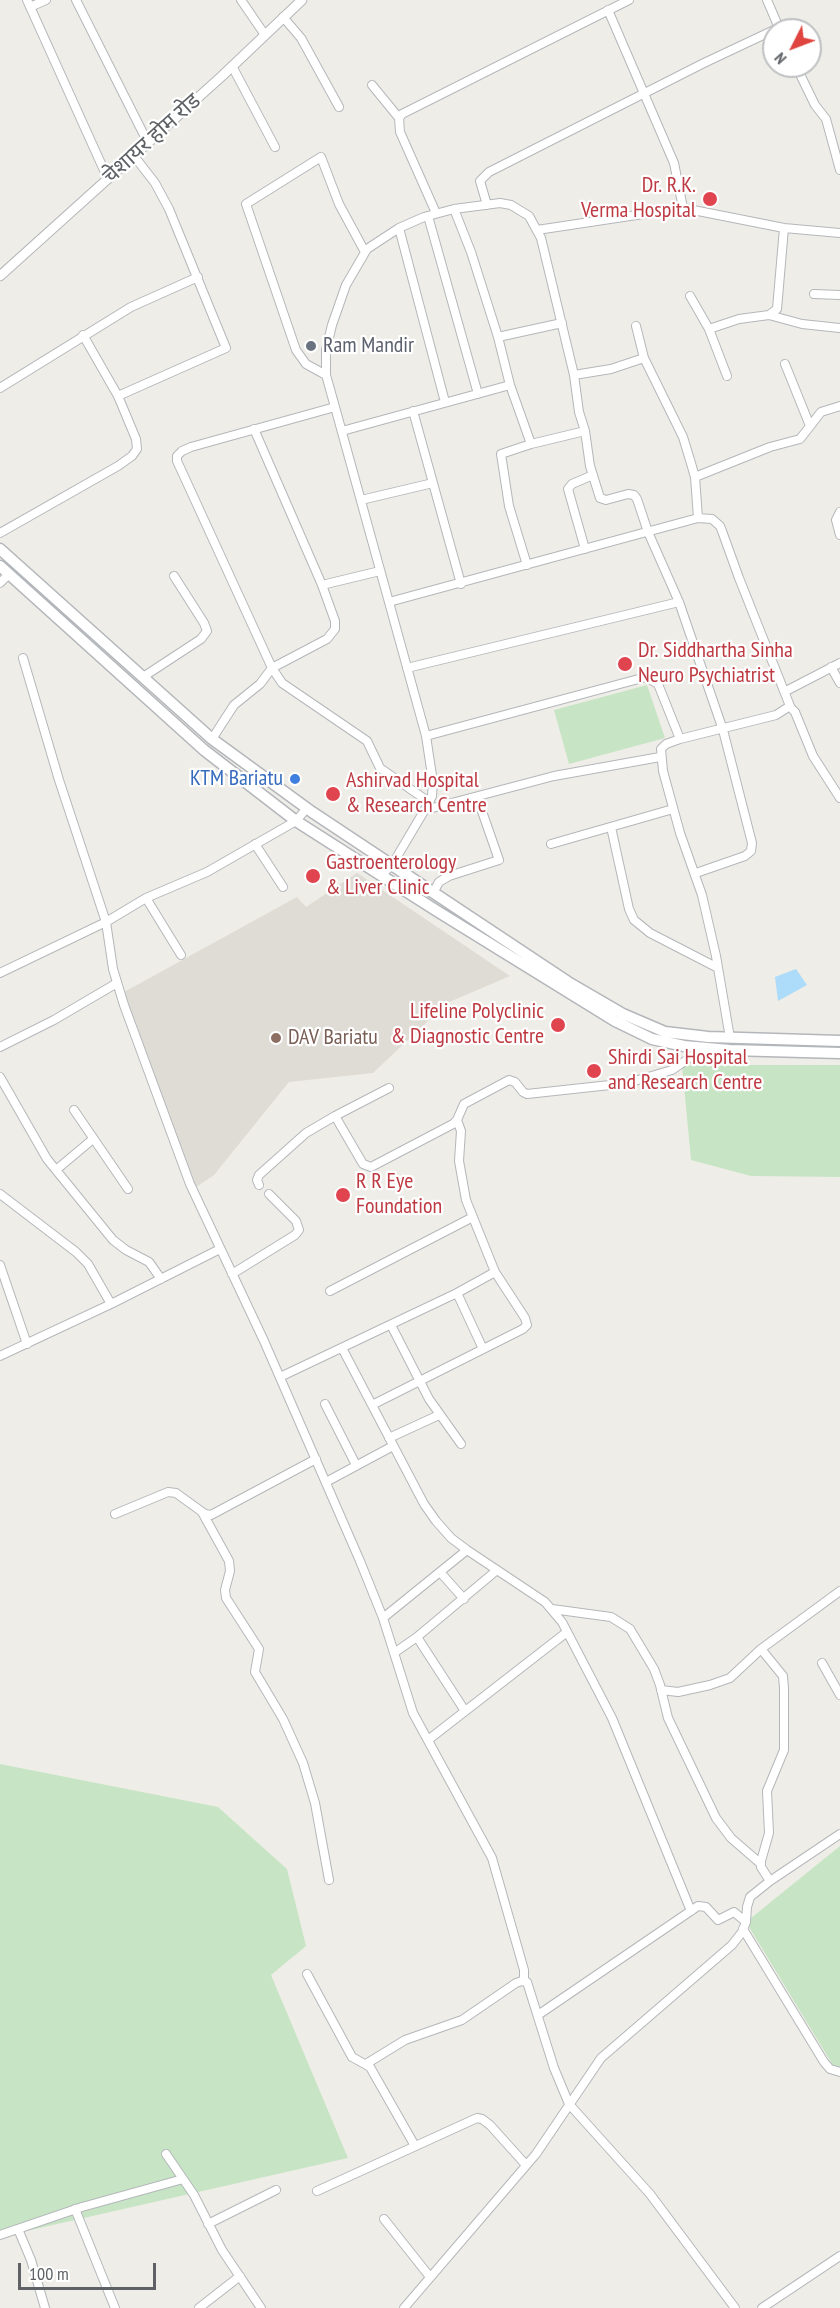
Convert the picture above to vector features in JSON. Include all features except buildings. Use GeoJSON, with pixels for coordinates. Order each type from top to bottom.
{"type":"FeatureCollection","features":[{"type":"Feature","properties":{"kind":"main road"},"geometry":{"type":"LineString","coordinates":[[0,549],[212,739],[307,808],[568,982],[643,1023],[665,1032],[730,1038],[840,1041]]}},
{"type":"Feature","properties":{"kind":"main road"},"geometry":{"type":"LineString","coordinates":[[4,570],[204,750],[296,821],[436,911],[630,1029],[661,1041],[704,1048],[840,1053]]}},
{"type":"Feature","properties":{"kind":"street"},"geometry":{"type":"LineString","coordinates":[[46,0],[28,4],[108,179]]}},
{"type":"Feature","properties":{"kind":"street"},"geometry":{"type":"LineString","coordinates":[[76,0],[148,143]]}},
{"type":"Feature","properties":{"kind":"street"},"geometry":{"type":"LineString","coordinates":[[241,0],[264,35]]}},
{"type":"Feature","properties":{"kind":"street","name":"चेशायर होम रोड"},"geometry":{"type":"LineString","coordinates":[[0,276],[134,156],[302,0]]}},
{"type":"Feature","properties":{"kind":"street"},"geometry":{"type":"LineString","coordinates":[[399,118],[411,109],[629,0]]}},
{"type":"Feature","properties":{"kind":"street"},"geometry":{"type":"LineString","coordinates":[[767,0],[773,18]]}},
{"type":"Feature","properties":{"kind":"street"},"geometry":{"type":"LineString","coordinates":[[608,10],[646,93],[674,163],[683,207]]}},
{"type":"Feature","properties":{"kind":"street"},"geometry":{"type":"LineString","coordinates":[[283,17],[301,38],[339,107]]}},
{"type":"Feature","properties":{"kind":"street"},"geometry":{"type":"LineString","coordinates":[[487,205],[480,181],[485,175],[762,37]]}},
{"type":"Feature","properties":{"kind":"street"},"geometry":{"type":"LineString","coordinates":[[232,66],[275,147]]}},
{"type":"Feature","properties":{"kind":"street"},"geometry":{"type":"LineString","coordinates":[[802,78],[815,105],[826,120],[840,170]]}},
{"type":"Feature","properties":{"kind":"street"},"geometry":{"type":"LineString","coordinates":[[372,85],[399,118],[400,132],[436,213]]}},
{"type":"Feature","properties":{"kind":"street"},"geometry":{"type":"LineString","coordinates":[[118,396],[226,348],[166,203],[134,156]]}},
{"type":"Feature","properties":{"kind":"street"},"geometry":{"type":"LineString","coordinates":[[326,375],[306,364],[296,350],[246,204],[321,157],[339,204],[365,252]]}},
{"type":"Feature","properties":{"kind":"street"},"geometry":{"type":"LineString","coordinates":[[381,875],[392,865],[425,810],[433,782],[426,736],[326,375],[326,350],[346,285],[365,252],[377,241],[399,228],[436,213],[487,205],[511,205],[529,216],[541,238],[574,375],[579,412],[593,475],[601,499],[628,494],[636,497],[648,532],[679,602],[723,730],[752,848],[745,856],[696,873]]}},
{"type":"Feature","properties":{"kind":"street"},"geometry":{"type":"LineString","coordinates":[[537,230],[683,207],[784,228],[840,232]]}},
{"type":"Feature","properties":{"kind":"street"},"geometry":{"type":"LineString","coordinates":[[454,209],[471,252],[498,337],[510,385],[531,444]]}},
{"type":"Feature","properties":{"kind":"street"},"geometry":{"type":"LineString","coordinates":[[428,216],[478,394]]}},
{"type":"Feature","properties":{"kind":"street"},"geometry":{"type":"LineString","coordinates":[[399,228],[446,402]]}},
{"type":"Feature","properties":{"kind":"street"},"geometry":{"type":"LineString","coordinates":[[769,315],[778,306],[784,228]]}},
{"type":"Feature","properties":{"kind":"street"},"geometry":{"type":"LineString","coordinates":[[0,388],[83,335],[142,301],[198,277]]}},
{"type":"Feature","properties":{"kind":"street"},"geometry":{"type":"LineString","coordinates":[[814,294],[840,295]]}},
{"type":"Feature","properties":{"kind":"street"},"geometry":{"type":"LineString","coordinates":[[690,296],[709,329],[727,376]]}},
{"type":"Feature","properties":{"kind":"street"},"geometry":{"type":"LineString","coordinates":[[709,329],[739,319],[769,315],[802,324],[840,328]]}},
{"type":"Feature","properties":{"kind":"street"},"geometry":{"type":"LineString","coordinates":[[498,337],[562,323]]}},
{"type":"Feature","properties":{"kind":"street"},"geometry":{"type":"LineString","coordinates":[[636,326],[644,357],[682,437],[695,477],[698,518]]}},
{"type":"Feature","properties":{"kind":"street"},"geometry":{"type":"LineString","coordinates":[[0,532],[118,466],[132,456],[137,449],[136,439],[118,396],[83,335]]}},
{"type":"Feature","properties":{"kind":"street"},"geometry":{"type":"LineString","coordinates":[[574,375],[611,369],[644,357]]}},
{"type":"Feature","properties":{"kind":"street"},"geometry":{"type":"LineString","coordinates":[[784,364],[810,426]]}},
{"type":"Feature","properties":{"kind":"street"},"geometry":{"type":"LineString","coordinates":[[342,431],[510,385]]}},
{"type":"Feature","properties":{"kind":"street"},"geometry":{"type":"LineString","coordinates":[[695,477],[770,447],[800,440],[821,412],[840,406]]}},
{"type":"Feature","properties":{"kind":"street"},"geometry":{"type":"LineString","coordinates":[[335,407],[191,447],[182,451],[177,456],[177,461],[272,668],[282,683],[367,741],[380,768],[429,802]]}},
{"type":"Feature","properties":{"kind":"street"},"geometry":{"type":"LineString","coordinates":[[413,411],[461,584]]}},
{"type":"Feature","properties":{"kind":"street"},"geometry":{"type":"LineString","coordinates":[[212,739],[234,705],[260,684],[272,668],[332,635],[335,629],[335,621],[322,585],[254,429]]}},
{"type":"Feature","properties":{"kind":"street"},"geometry":{"type":"LineString","coordinates":[[527,566],[509,506],[501,454],[585,431]]}},
{"type":"Feature","properties":{"kind":"street"},"geometry":{"type":"LineString","coordinates":[[585,549],[568,489],[572,484],[593,475]]}},
{"type":"Feature","properties":{"kind":"street"},"geometry":{"type":"LineString","coordinates":[[361,500],[433,483]]}},
{"type":"Feature","properties":{"kind":"street"},"geometry":{"type":"LineString","coordinates":[[840,512],[836,520],[840,535]]}},
{"type":"Feature","properties":{"kind":"street"},"geometry":{"type":"LineString","coordinates":[[389,602],[698,518],[712,519],[720,526],[790,707],[795,712],[816,761],[840,798]]}},
{"type":"Feature","properties":{"kind":"street"},"geometry":{"type":"LineString","coordinates":[[0,583],[4,570]]}},
{"type":"Feature","properties":{"kind":"street"},"geometry":{"type":"LineString","coordinates":[[322,585],[380,571]]}},
{"type":"Feature","properties":{"kind":"street"},"geometry":{"type":"LineString","coordinates":[[143,677],[201,639],[207,631],[174,576]]}},
{"type":"Feature","properties":{"kind":"street"},"geometry":{"type":"LineString","coordinates":[[407,668],[679,602]]}},
{"type":"Feature","properties":{"kind":"street"},"geometry":{"type":"LineString","coordinates":[[22,658],[106,922],[117,983],[190,1184],[280,1377],[384,1618],[410,1705],[492,1858],[524,1970],[524,1981],[528,1984],[554,2068],[569,2104],[650,2194],[735,2308]]}},
{"type":"Feature","properties":{"kind":"street"},"geometry":{"type":"LineString","coordinates":[[786,692],[840,663]]}},
{"type":"Feature","properties":{"kind":"street"},"geometry":{"type":"LineString","coordinates":[[831,668],[840,683]]}},
{"type":"Feature","properties":{"kind":"street"},"geometry":{"type":"LineString","coordinates":[[426,736],[646,677],[658,684],[680,739]]}},
{"type":"Feature","properties":{"kind":"street"},"geometry":{"type":"LineString","coordinates":[[730,1038],[718,968],[696,873],[673,809],[660,757],[663,747],[680,739],[776,715],[790,707]]}},
{"type":"Feature","properties":{"kind":"street"},"geometry":{"type":"LineString","coordinates":[[425,810],[554,776],[660,757]]}},
{"type":"Feature","properties":{"kind":"street"},"geometry":{"type":"LineString","coordinates":[[433,892],[440,882],[449,876],[499,860],[477,797]]}},
{"type":"Feature","properties":{"kind":"street"},"geometry":{"type":"LineString","coordinates":[[0,973],[106,922],[146,898],[207,872],[296,821],[307,808]]}},
{"type":"Feature","properties":{"kind":"street"},"geometry":{"type":"LineString","coordinates":[[551,844],[673,809]]}},
{"type":"Feature","properties":{"kind":"street"},"geometry":{"type":"LineString","coordinates":[[612,827],[629,909],[634,920],[650,933],[718,968]]}},
{"type":"Feature","properties":{"kind":"street"},"geometry":{"type":"LineString","coordinates":[[255,844],[283,886]]}},
{"type":"Feature","properties":{"kind":"street"},"geometry":{"type":"LineString","coordinates":[[146,898],[181,955]]}},
{"type":"Feature","properties":{"kind":"street"},"geometry":{"type":"LineString","coordinates":[[436,911],[445,901]]}},
{"type":"Feature","properties":{"kind":"street"},"geometry":{"type":"LineString","coordinates":[[0,1047],[54,1020],[117,983]]}},
{"type":"Feature","properties":{"kind":"street"},"geometry":{"type":"LineString","coordinates":[[334,1116],[360,1161],[368,1167],[457,1120],[464,1104],[509,1080],[514,1081],[527,1094],[610,1085],[672,1070],[704,1048]]}},
{"type":"Feature","properties":{"kind":"street"},"geometry":{"type":"LineString","coordinates":[[0,1077],[17,1104],[32,1135],[56,1170],[113,1240],[126,1251],[149,1262],[161,1279]]}},
{"type":"Feature","properties":{"kind":"street"},"geometry":{"type":"LineString","coordinates":[[259,1185],[257,1180],[259,1175],[289,1147],[334,1116],[389,1088]]}},
{"type":"Feature","properties":{"kind":"street"},"geometry":{"type":"LineString","coordinates":[[74,1110],[128,1189]]}},
{"type":"Feature","properties":{"kind":"street"},"geometry":{"type":"LineString","coordinates":[[372,1405],[525,1328],[527,1323],[495,1272],[473,1217],[460,1176],[458,1153],[460,1128],[457,1120]]}},
{"type":"Feature","properties":{"kind":"street"},"geometry":{"type":"LineString","coordinates":[[56,1170],[93,1139]]}},
{"type":"Feature","properties":{"kind":"street"},"geometry":{"type":"LineString","coordinates":[[0,1194],[76,1251],[88,1264],[111,1304]]}},
{"type":"Feature","properties":{"kind":"street"},"geometry":{"type":"LineString","coordinates":[[232,1274],[295,1235],[299,1230],[299,1224],[269,1194]]}},
{"type":"Feature","properties":{"kind":"street"},"geometry":{"type":"LineString","coordinates":[[330,1292],[473,1217]]}},
{"type":"Feature","properties":{"kind":"street"},"geometry":{"type":"LineString","coordinates":[[0,1356],[220,1250]]}},
{"type":"Feature","properties":{"kind":"street"},"geometry":{"type":"LineString","coordinates":[[0,1265],[27,1344]]}},
{"type":"Feature","properties":{"kind":"street"},"geometry":{"type":"LineString","coordinates":[[280,1377],[457,1293],[495,1272]]}},
{"type":"Feature","properties":{"kind":"street"},"geometry":{"type":"LineString","coordinates":[[457,1293],[483,1349]]}},
{"type":"Feature","properties":{"kind":"street"},"geometry":{"type":"LineString","coordinates":[[391,1325],[419,1381],[439,1415],[461,1444]]}},
{"type":"Feature","properties":{"kind":"street"},"geometry":{"type":"LineString","coordinates":[[342,1348],[424,1504],[436,1521],[451,1538],[533,1593],[552,1609],[567,1632],[612,1718],[691,1911]]}},
{"type":"Feature","properties":{"kind":"street"},"geometry":{"type":"LineString","coordinates":[[325,1404],[356,1466]]}},
{"type":"Feature","properties":{"kind":"street"},"geometry":{"type":"LineString","coordinates":[[326,1482],[439,1415]]}},
{"type":"Feature","properties":{"kind":"street"},"geometry":{"type":"LineString","coordinates":[[115,1514],[168,1492],[176,1493],[208,1515],[214,1514],[316,1459]]}},
{"type":"Feature","properties":{"kind":"street"},"geometry":{"type":"LineString","coordinates":[[202,1512],[229,1561],[230,1571],[225,1590],[226,1598],[258,1646],[255,1672],[283,1719],[303,1764],[315,1803],[329,1880]]}},
{"type":"Feature","properties":{"kind":"street"},"geometry":{"type":"LineString","coordinates":[[384,1618],[467,1550]]}},
{"type":"Feature","properties":{"kind":"street"},"geometry":{"type":"LineString","coordinates":[[394,1653],[417,1637],[497,1570]]}},
{"type":"Feature","properties":{"kind":"street"},"geometry":{"type":"LineString","coordinates":[[440,1572],[464,1599]]}},
{"type":"Feature","properties":{"kind":"street"},"geometry":{"type":"LineString","coordinates":[[662,1690],[678,1692],[710,1685],[730,1677],[761,1649],[840,1591]]}},
{"type":"Feature","properties":{"kind":"street"},"geometry":{"type":"LineString","coordinates":[[552,1609],[603,1615],[624,1624],[633,1633],[662,1690],[668,1719],[716,1818],[731,1838],[760,1864],[770,1881]]}},
{"type":"Feature","properties":{"kind":"street"},"geometry":{"type":"LineString","coordinates":[[428,1740],[567,1632]]}},
{"type":"Feature","properties":{"kind":"street"},"geometry":{"type":"LineString","coordinates":[[417,1637],[465,1711]]}},
{"type":"Feature","properties":{"kind":"street"},"geometry":{"type":"LineString","coordinates":[[760,1864],[769,1833],[767,1791],[785,1743],[783,1676],[761,1649]]}},
{"type":"Feature","properties":{"kind":"street"},"geometry":{"type":"LineString","coordinates":[[822,1663],[840,1695]]}},
{"type":"Feature","properties":{"kind":"street"},"geometry":{"type":"LineString","coordinates":[[404,2308],[526,2165],[601,2058],[707,1968],[737,1939],[744,1926],[750,1897],[840,1834]]}},
{"type":"Feature","properties":{"kind":"street"},"geometry":{"type":"LineString","coordinates":[[538,2015],[702,1905],[718,1920],[734,1912],[824,2062],[830,2069],[840,2072]]}},
{"type":"Feature","properties":{"kind":"street"},"geometry":{"type":"LineString","coordinates":[[307,1974],[352,2057],[366,2064],[415,2146]]}},
{"type":"Feature","properties":{"kind":"street"},"geometry":{"type":"LineString","coordinates":[[366,2064],[405,2040],[462,2020],[516,1983],[524,1981]]}},
{"type":"Feature","properties":{"kind":"street"},"geometry":{"type":"LineString","coordinates":[[317,2191],[471,2120],[482,2119],[490,2125],[526,2165]]}},
{"type":"Feature","properties":{"kind":"street"},"geometry":{"type":"LineString","coordinates":[[166,2154],[197,2201],[222,2250],[261,2308]]}},
{"type":"Feature","properties":{"kind":"street"},"geometry":{"type":"LineString","coordinates":[[0,2235],[75,2209],[183,2179]]}},
{"type":"Feature","properties":{"kind":"street"},"geometry":{"type":"LineString","coordinates":[[208,2224],[276,2190]]}},
{"type":"Feature","properties":{"kind":"street"},"geometry":{"type":"LineString","coordinates":[[75,2209],[115,2308]]}},
{"type":"Feature","properties":{"kind":"street"},"geometry":{"type":"LineString","coordinates":[[384,2219],[430,2277]]}},
{"type":"Feature","properties":{"kind":"street"},"geometry":{"type":"LineString","coordinates":[[18,2229],[31,2260],[45,2308]]}},
{"type":"Feature","properties":{"kind":"street"},"geometry":{"type":"LineString","coordinates":[[762,2308],[840,2256]]}},
{"type":"Feature","properties":{"kind":"street"},"geometry":{"type":"LineString","coordinates":[[199,2308],[240,2276]]}},
{"type":"Feature","properties":{"kind":"shaded area","name":"DAV Bariatu"},"geometry":{"type":"Polygon","coordinates":[[[357,873],[510,976],[447,1003],[373,1073],[289,1082],[214,1175],[195,1188],[124,992],[297,897],[306,907],[357,873]]]}},
{"type":"Feature","properties":{"kind":"green space"},"geometry":{"type":"Polygon","coordinates":[[[647,685],[665,738],[569,764],[554,710],[647,685]]]}},
{"type":"Feature","properties":{"kind":"green space"},"geometry":{"type":"Polygon","coordinates":[[[682,1065],[840,1065],[840,1177],[751,1176],[691,1160],[682,1065]]]}},
{"type":"Feature","properties":{"kind":"green space"},"geometry":{"type":"Polygon","coordinates":[[[0,1764],[218,1807],[287,1869],[306,1946],[271,1975],[348,2158],[0,2237],[0,1764]]]}},
{"type":"Feature","properties":{"kind":"green space"},"geometry":{"type":"Polygon","coordinates":[[[840,1846],[840,2072],[837,2072],[746,1922],[840,1846]]]}},
{"type":"Feature","properties":{"kind":"water"},"geometry":{"type":"Polygon","coordinates":[[[796,969],[807,985],[778,1001],[775,977],[796,969]]]}},
{"type":"Feature","properties":{"kind":"place","name":"Dr. R.K. Verma Hospital"},"geometry":{"type":"Point","coordinates":[710,199]}},
{"type":"Feature","properties":{"kind":"place","name":"Ram Mandir"},"geometry":{"type":"Point","coordinates":[311,346]}},
{"type":"Feature","properties":{"kind":"place","name":"Dr. Siddhartha Sinha Neuro Psychiatrist"},"geometry":{"type":"Point","coordinates":[625,664]}},
{"type":"Feature","properties":{"kind":"place","name":"KTM Bariatu"},"geometry":{"type":"Point","coordinates":[295,779]}},
{"type":"Feature","properties":{"kind":"place","name":"Ashirvad Hospital & Research Centre"},"geometry":{"type":"Point","coordinates":[333,794]}},
{"type":"Feature","properties":{"kind":"place","name":"Gastroenterology & Liver Clinic"},"geometry":{"type":"Point","coordinates":[313,876]}},
{"type":"Feature","properties":{"kind":"place","name":"Lifeline Polyclinic & Diagnostic Centre"},"geometry":{"type":"Point","coordinates":[558,1025]}},
{"type":"Feature","properties":{"kind":"place","name":"DAV Bariatu"},"geometry":{"type":"Point","coordinates":[276,1038]}},
{"type":"Feature","properties":{"kind":"place","name":"Shirdi Sai Hospital and Research Centre"},"geometry":{"type":"Point","coordinates":[594,1071]}},
{"type":"Feature","properties":{"kind":"place","name":"R R Eye Foundation"},"geometry":{"type":"Point","coordinates":[343,1195]}}]}
